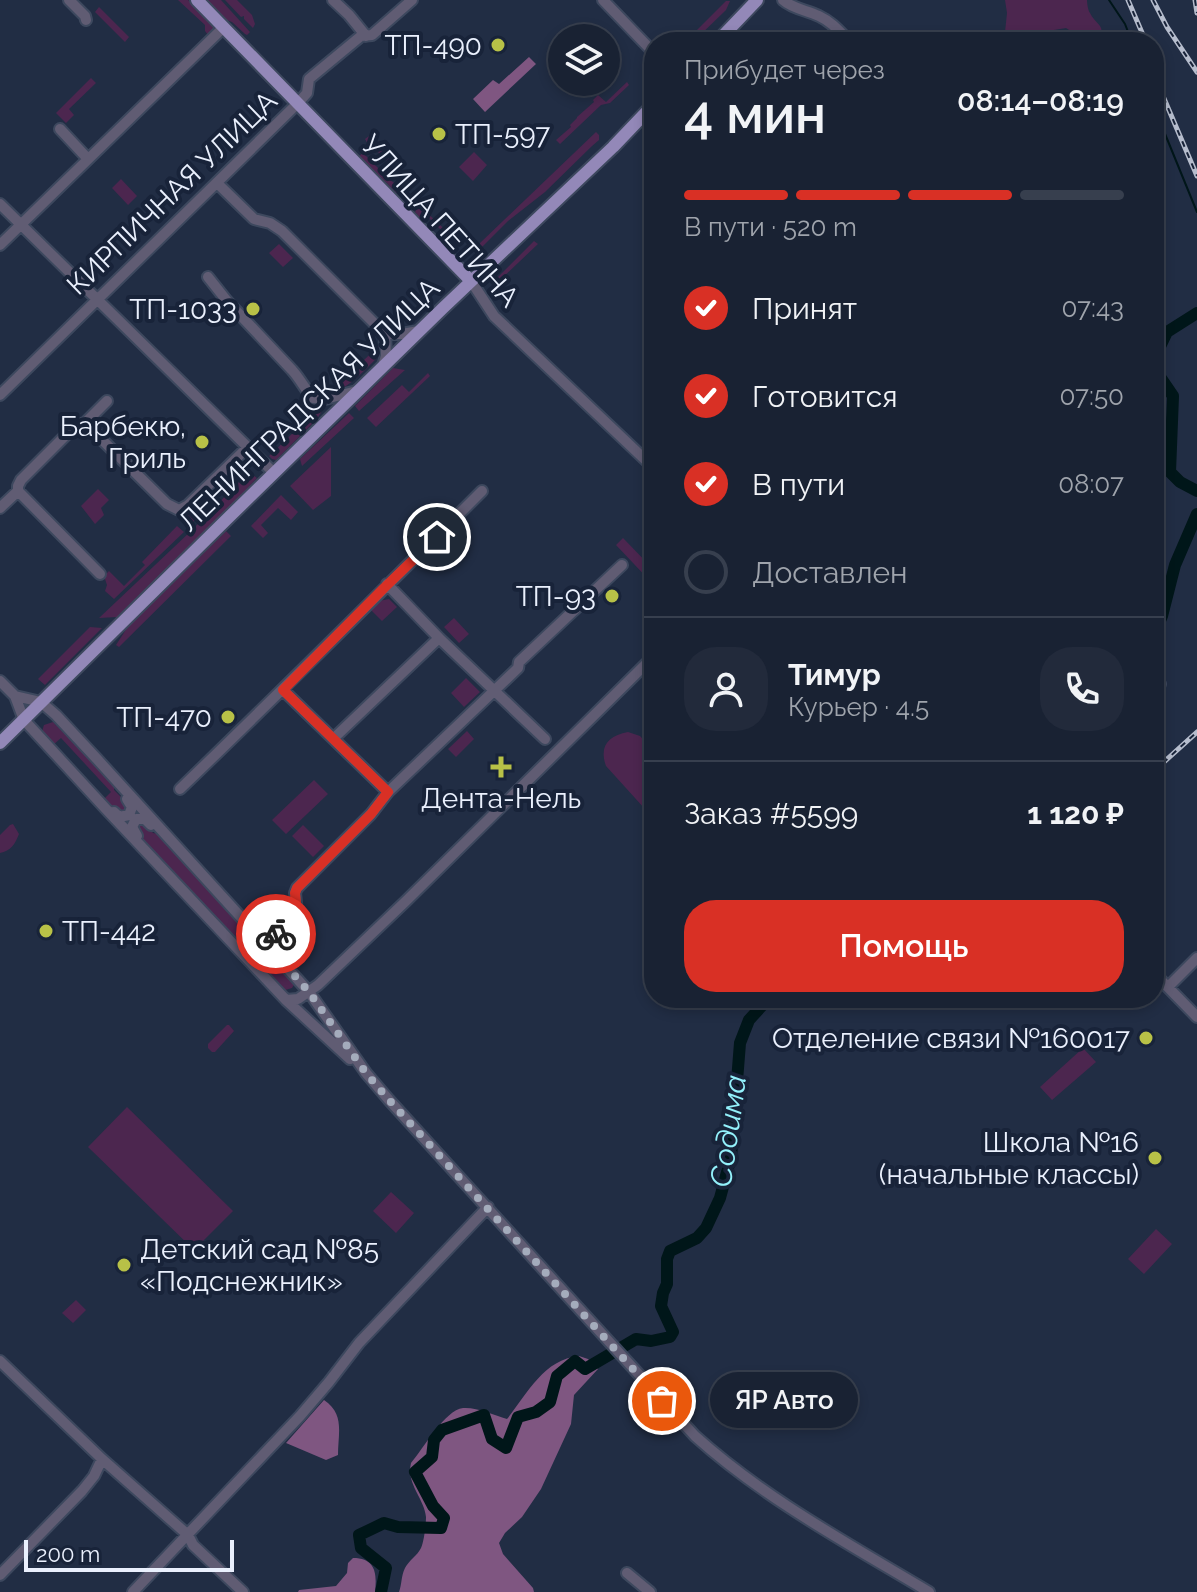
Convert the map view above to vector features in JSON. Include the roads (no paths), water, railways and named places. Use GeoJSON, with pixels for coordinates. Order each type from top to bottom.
{"type":"FeatureCollection","features":[{"type":"Feature","properties":{"kind":"main road","name":"УЛИЦА ПЕТИНА"},"geometry":{"type":"LineString","coordinates":[[197,0],[471,281]]}},
{"type":"Feature","properties":{"kind":"main road"},"geometry":{"type":"LineString","coordinates":[[727,32],[757,0]]}},
{"type":"Feature","properties":{"kind":"main road","name":"ЛЕНИНГРАДСКАЯ УЛИЦА"},"geometry":{"type":"LineString","coordinates":[[0,743],[644,114]]}},
{"type":"Feature","properties":{"kind":"street"},"geometry":{"type":"LineString","coordinates":[[69,0],[86,20]]}},
{"type":"Feature","properties":{"kind":"street"},"geometry":{"type":"LineString","coordinates":[[333,0],[366,36]]}},
{"type":"Feature","properties":{"kind":"street","name":"КИРПИЧНАЯ УЛИЦА"},"geometry":{"type":"LineString","coordinates":[[0,395],[298,103],[307,93],[309,79],[361,36],[372,35],[412,0]]}},
{"type":"Feature","properties":{"kind":"street"},"geometry":{"type":"LineString","coordinates":[[603,0],[644,43]]}},
{"type":"Feature","properties":{"kind":"street"},"geometry":{"type":"LineString","coordinates":[[783,0],[833,24],[841,32]]}},
{"type":"Feature","properties":{"kind":"street"},"geometry":{"type":"LineString","coordinates":[[0,245],[224,27]]}},
{"type":"Feature","properties":{"kind":"street"},"geometry":{"type":"LineString","coordinates":[[60,129],[88,159]]}},
{"type":"Feature","properties":{"kind":"street"},"geometry":{"type":"LineString","coordinates":[[217,183],[254,219],[270,223],[282,231],[385,334],[386,356],[382,367]]}},
{"type":"Feature","properties":{"kind":"street"},"geometry":{"type":"LineString","coordinates":[[0,204],[274,473]]}},
{"type":"Feature","properties":{"kind":"street"},"geometry":{"type":"LineString","coordinates":[[208,277],[300,379],[313,398],[325,399],[359,390]]}},
{"type":"Feature","properties":{"kind":"street","name":"УЛИЦА ПЕТИНА"},"geometry":{"type":"LineString","coordinates":[[471,281],[494,316],[644,458]]}},
{"type":"Feature","properties":{"kind":"street"},"geometry":{"type":"LineString","coordinates":[[385,334],[420,331]]}},
{"type":"Feature","properties":{"kind":"street"},"geometry":{"type":"LineString","coordinates":[[0,508],[18,491],[21,480],[75,426],[85,423],[107,401]]}},
{"type":"Feature","properties":{"kind":"street"},"geometry":{"type":"LineString","coordinates":[[85,423],[167,504],[179,510],[248,447]]}},
{"type":"Feature","properties":{"kind":"street"},"geometry":{"type":"LineString","coordinates":[[18,491],[100,574]]}},
{"type":"Feature","properties":{"kind":"street"},"geometry":{"type":"LineString","coordinates":[[180,789],[482,491]]}},
{"type":"Feature","properties":{"kind":"street"},"geometry":{"type":"LineString","coordinates":[[266,943],[297,912],[297,888],[371,814],[388,792],[622,565]]}},
{"type":"Feature","properties":{"kind":"street"},"geometry":{"type":"LineString","coordinates":[[387,584],[545,739]]}},
{"type":"Feature","properties":{"kind":"street"},"geometry":{"type":"LineString","coordinates":[[334,738],[439,638]]}},
{"type":"Feature","properties":{"kind":"street"},"geometry":{"type":"LineString","coordinates":[[286,1000],[298,999],[309,992],[406,901],[644,666]]}},
{"type":"Feature","properties":{"kind":"street"},"geometry":{"type":"LineString","coordinates":[[0,681],[15,696],[24,720],[286,1000],[366,1073],[695,1436],[737,1472],[804,1517],[929,1592]]}},
{"type":"Feature","properties":{"kind":"street"},"geometry":{"type":"LineString","coordinates":[[283,690],[388,792]]}},
{"type":"Feature","properties":{"kind":"street"},"geometry":{"type":"LineString","coordinates":[[15,696],[41,702],[56,715],[309,992],[366,1073]]}},
{"type":"Feature","properties":{"kind":"street"},"geometry":{"type":"LineString","coordinates":[[106,809],[110,808],[119,817],[131,813],[132,805],[119,790],[121,785]]}},
{"type":"Feature","properties":{"kind":"street"},"geometry":{"type":"LineString","coordinates":[[146,851],[147,847],[133,830],[134,822],[145,819],[156,831],[162,830]]}},
{"type":"Feature","properties":{"kind":"street"},"geometry":{"type":"LineString","coordinates":[[1168,987],[1197,958]]}},
{"type":"Feature","properties":{"kind":"street"},"geometry":{"type":"LineString","coordinates":[[1164,983],[1197,1017]]}},
{"type":"Feature","properties":{"kind":"street"},"geometry":{"type":"LineString","coordinates":[[133,1592],[300,1416],[359,1343],[488,1207]]}},
{"type":"Feature","properties":{"kind":"street"},"geometry":{"type":"LineString","coordinates":[[0,1361],[102,1459],[188,1535],[193,1545],[243,1592]]}},
{"type":"Feature","properties":{"kind":"street"},"geometry":{"type":"LineString","coordinates":[[0,1575],[82,1491],[102,1459]]}},
{"type":"Feature","properties":{"kind":"street"},"geometry":{"type":"LineString","coordinates":[[627,1573],[650,1592]]}},
{"type":"Feature","properties":{"kind":"waterway"},"geometry":{"type":"LineString","coordinates":[[1109,0],[1128,32]]}},
{"type":"Feature","properties":{"kind":"waterway"},"geometry":{"type":"LineString","coordinates":[[1164,131],[1197,212]]}},
{"type":"Feature","properties":{"kind":"waterway","name":"Содима"},"geometry":{"type":"LineString","coordinates":[[1164,338],[1167,332],[1197,313]]}},
{"type":"Feature","properties":{"kind":"waterway","name":"Содима"},"geometry":{"type":"LineString","coordinates":[[1164,383],[1173,396],[1170,472],[1180,482],[1197,491]]}},
{"type":"Feature","properties":{"kind":"waterway","name":"Содима"},"geometry":{"type":"LineString","coordinates":[[1164,608],[1175,565],[1197,514]]}},
{"type":"Feature","properties":{"kind":"waterway","name":"Содима"},"geometry":{"type":"LineString","coordinates":[[381,1592],[386,1568],[361,1548],[359,1535],[384,1523],[398,1527],[441,1528],[444,1518],[433,1506],[415,1472],[432,1457],[434,1440],[442,1430],[484,1415],[492,1439],[506,1448],[518,1417],[536,1412],[550,1402],[557,1376],[575,1361],[585,1369],[636,1339],[651,1341],[670,1337],[673,1332],[661,1306],[667,1284],[667,1259],[670,1251],[697,1238],[706,1228],[720,1198],[731,1157],[740,1043],[749,1020],[760,1008]]}},
{"type":"Feature","properties":{"kind":"railway"},"geometry":{"type":"LineString","coordinates":[[1128,0],[1142,32]]}},
{"type":"Feature","properties":{"kind":"railway"},"geometry":{"type":"LineString","coordinates":[[1153,0],[1197,72]]}},
{"type":"Feature","properties":{"kind":"railway"},"geometry":{"type":"LineString","coordinates":[[1195,0],[1197,13]]}},
{"type":"Feature","properties":{"kind":"railway"},"geometry":{"type":"LineString","coordinates":[[1164,98],[1197,176]]}},
{"type":"Feature","properties":{"kind":"railway"},"geometry":{"type":"LineString","coordinates":[[1164,762],[1197,732]]}},
{"type":"Feature","properties":{"kind":"place","name":"ТП-490"},"geometry":{"type":"Point","coordinates":[498,45]}},
{"type":"Feature","properties":{"kind":"place","name":"ТП-597"},"geometry":{"type":"Point","coordinates":[439,134]}},
{"type":"Feature","properties":{"kind":"place","name":"ТП-1033"},"geometry":{"type":"Point","coordinates":[253,309]}},
{"type":"Feature","properties":{"kind":"place","name":"Барбекю, Гриль"},"geometry":{"type":"Point","coordinates":[202,442]}},
{"type":"Feature","properties":{"kind":"place","name":"ТП-93"},"geometry":{"type":"Point","coordinates":[612,596]}},
{"type":"Feature","properties":{"kind":"place","name":"ТП-470"},"geometry":{"type":"Point","coordinates":[228,717]}},
{"type":"Feature","properties":{"kind":"place","name":"Дента-Нель"},"geometry":{"type":"Point","coordinates":[501,767]}},
{"type":"Feature","properties":{"kind":"place","name":"ТП-442"},"geometry":{"type":"Point","coordinates":[46,931]}},
{"type":"Feature","properties":{"kind":"place","name":"Отделение связи №160017"},"geometry":{"type":"Point","coordinates":[1146,1038]}},
{"type":"Feature","properties":{"kind":"place","name":"Школа №16 (начальные классы)"},"geometry":{"type":"Point","coordinates":[1155,1158]}},
{"type":"Feature","properties":{"kind":"place","name":"Детский сад №85 «Подснежник»"},"geometry":{"type":"Point","coordinates":[124,1265]}},
{"type":"Feature","properties":{"kind":"place","name":"ЯР Авто"},"geometry":{"type":"Point","coordinates":[662,1401]}}]}
